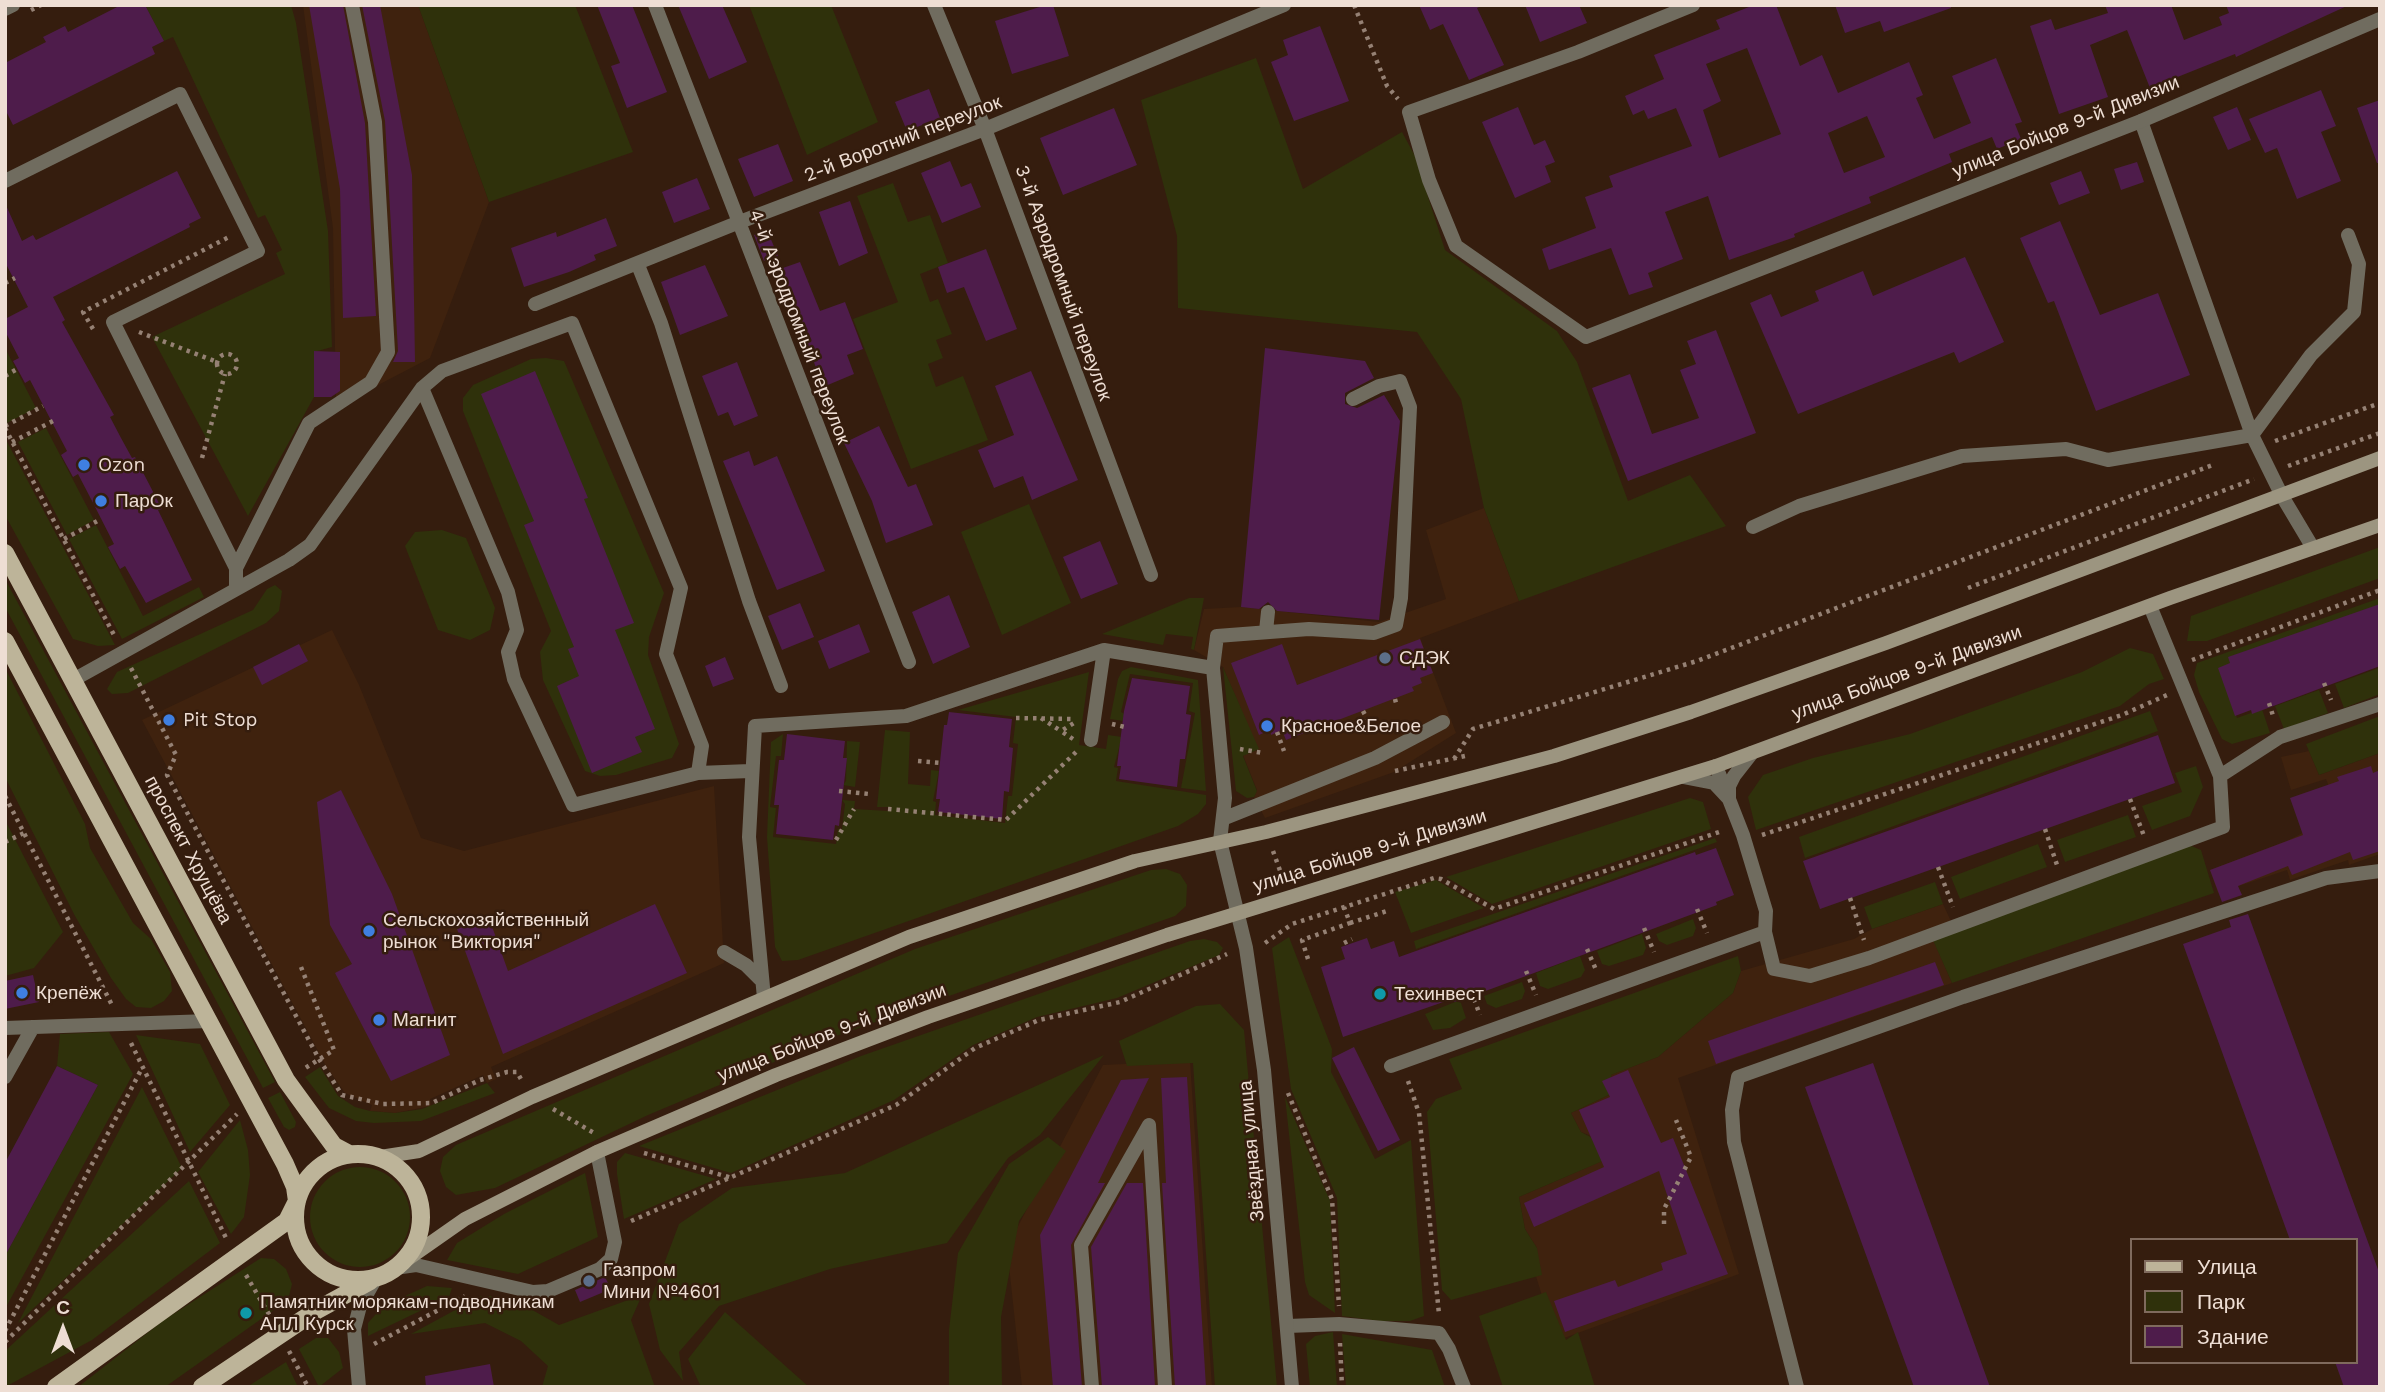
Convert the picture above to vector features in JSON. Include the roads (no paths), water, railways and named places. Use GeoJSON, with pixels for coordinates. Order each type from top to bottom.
{"type":"FeatureCollection","features":[{"type":"Feature","properties":{"kind":"main road","name":"улица Бойцов 9-й Дивизии"},"geometry":{"type":"LineString","coordinates":[[380,1157],[419,1151],[531,1097],[909,937],[1135,861],[1266,832],[1554,756],[1691,712],[2380,458]]}},
{"type":"Feature","properties":{"kind":"main road","name":"улица Бойцов 9-й Дивизии"},"geometry":{"type":"LineString","coordinates":[[395,1268],[465,1219],[597,1152],[776,1075],[928,1017],[1237,913],[1716,766],[2380,524]]}},
{"type":"Feature","properties":{"kind":"main road","name":"проспект Хрущёва"},"geometry":{"type":"LineString","coordinates":[[5,553],[286,1080],[334,1146],[349,1154]]}},
{"type":"Feature","properties":{"kind":"main road"},"geometry":{"type":"LineString","coordinates":[[5,640],[285,1164],[295,1187],[298,1234],[312,1260],[342,1278],[376,1278]]}},
{"type":"Feature","properties":{"kind":"main road"},"geometry":{"type":"LineString","coordinates":[[56,1387],[287,1221],[316,1170],[349,1154],[380,1157],[408,1177],[418,1194],[422,1215],[415,1245],[395,1268],[281,1335],[202,1387]]}},
{"type":"Feature","properties":{"kind":"street"},"geometry":{"type":"LineString","coordinates":[[5,9],[13,5]]}},
{"type":"Feature","properties":{"kind":"street"},"geometry":{"type":"LineString","coordinates":[[236,568],[309,423],[371,382],[388,352],[375,122],[352,5]]}},
{"type":"Feature","properties":{"kind":"street","name":"4-й Аэродромный переулок"},"geometry":{"type":"LineString","coordinates":[[655,5],[909,663]]}},
{"type":"Feature","properties":{"kind":"street","name":"3-й Аэродромный переулок"},"geometry":{"type":"LineString","coordinates":[[934,5],[985,129],[1151,575]]}},
{"type":"Feature","properties":{"kind":"street","name":"2-й Воротний переулок"},"geometry":{"type":"LineString","coordinates":[[535,304],[638,265],[737,222],[985,129],[1284,5]]}},
{"type":"Feature","properties":{"kind":"street","name":"улица Бойцов 9-й Дивизии"},"geometry":{"type":"LineString","coordinates":[[1693,5],[1578,52],[1409,111],[1429,180],[1456,246],[1586,337],[2141,121],[2380,19]]}},
{"type":"Feature","properties":{"kind":"street"},"geometry":{"type":"LineString","coordinates":[[5,181],[180,94],[258,251],[113,322],[236,568],[236,588]]}},
{"type":"Feature","properties":{"kind":"street"},"geometry":{"type":"LineString","coordinates":[[2141,121],[2255,441],[2282,496],[2313,548]]}},
{"type":"Feature","properties":{"kind":"street"},"geometry":{"type":"LineString","coordinates":[[1753,527],[1799,506],[1962,456],[2066,449],[2108,460],[2255,441],[2311,355],[2354,312],[2359,264],[2347,235]]}},
{"type":"Feature","properties":{"kind":"street"},"geometry":{"type":"LineString","coordinates":[[638,265],[661,323],[745,588],[781,686]]}},
{"type":"Feature","properties":{"kind":"street"},"geometry":{"type":"LineString","coordinates":[[73,680],[124,654],[289,560],[310,545],[422,388],[442,371],[572,323],[681,588],[666,654],[702,746],[698,774]]}},
{"type":"Feature","properties":{"kind":"street"},"geometry":{"type":"LineString","coordinates":[[1220,841],[1225,818],[1213,668],[1217,636],[1309,629],[1374,633],[1396,625],[1401,598],[1410,407],[1400,381],[1379,386],[1353,399]]}},
{"type":"Feature","properties":{"kind":"street"},"geometry":{"type":"LineString","coordinates":[[422,388],[508,592],[517,631],[508,652],[514,679],[573,805],[698,774],[750,771]]}},
{"type":"Feature","properties":{"kind":"street"},"geometry":{"type":"LineString","coordinates":[[1716,766],[1743,835],[1766,911],[1765,932],[1774,969],[1810,976],[1869,958],[2223,827],[2220,776],[2150,606]]}},
{"type":"Feature","properties":{"kind":"street"},"geometry":{"type":"LineString","coordinates":[[1266,631],[1268,612]]}},
{"type":"Feature","properties":{"kind":"street"},"geometry":{"type":"LineString","coordinates":[[764,998],[760,979],[749,837],[750,771],[755,726],[906,716],[1104,650],[1213,668]]}},
{"type":"Feature","properties":{"kind":"street"},"geometry":{"type":"LineString","coordinates":[[1091,740],[1104,650]]}},
{"type":"Feature","properties":{"kind":"street"},"geometry":{"type":"LineString","coordinates":[[2220,776],[2280,737],[2380,704]]}},
{"type":"Feature","properties":{"kind":"street"},"geometry":{"type":"LineString","coordinates":[[1225,818],[1375,758],[1443,722]]}},
{"type":"Feature","properties":{"kind":"street"},"geometry":{"type":"LineString","coordinates":[[1729,799],[1729,786],[1752,753]]}},
{"type":"Feature","properties":{"kind":"street"},"geometry":{"type":"LineString","coordinates":[[1684,776],[1714,783],[1729,799]]}},
{"type":"Feature","properties":{"kind":"street","name":"Звёздная улица"},"geometry":{"type":"LineString","coordinates":[[1220,841],[1246,948],[1264,1070],[1292,1387]]}},
{"type":"Feature","properties":{"kind":"street"},"geometry":{"type":"LineString","coordinates":[[1797,1387],[1734,1142],[1732,1110],[1738,1077],[1963,997],[2326,878],[2380,871]]}},
{"type":"Feature","properties":{"kind":"street"},"geometry":{"type":"LineString","coordinates":[[1396,1064],[1765,932]]}},
{"type":"Feature","properties":{"kind":"street"},"geometry":{"type":"LineString","coordinates":[[724,951],[746,965],[760,979]]}},
{"type":"Feature","properties":{"kind":"street"},"geometry":{"type":"LineString","coordinates":[[5,1028],[209,1021]]}},
{"type":"Feature","properties":{"kind":"street"},"geometry":{"type":"LineString","coordinates":[[5,1077],[33,1027]]}},
{"type":"Feature","properties":{"kind":"street"},"geometry":{"type":"LineString","coordinates":[[1092,1387],[1081,1245],[1149,1125],[1166,1387]]}},
{"type":"Feature","properties":{"kind":"street"},"geometry":{"type":"LineString","coordinates":[[395,1268],[416,1265],[533,1292],[548,1291],[600,1269],[614,1251],[613,1227],[597,1152]]}},
{"type":"Feature","properties":{"kind":"street"},"geometry":{"type":"LineString","coordinates":[[359,1387],[354,1329],[360,1306],[376,1278]]}},
{"type":"Feature","properties":{"kind":"street"},"geometry":{"type":"LineString","coordinates":[[1288,1326],[1339,1324],[1439,1333],[1450,1349],[1464,1387]]}},
{"type":"Feature","properties":{"kind":"place","name":"Ozon"},"geometry":{"type":"Point","coordinates":[84,465]}},
{"type":"Feature","properties":{"kind":"place","name":"ПарОк"},"geometry":{"type":"Point","coordinates":[101,501]}},
{"type":"Feature","properties":{"kind":"place","name":"СДЭК"},"geometry":{"type":"Point","coordinates":[1385,658]}},
{"type":"Feature","properties":{"kind":"place","name":"Pit Stop"},"geometry":{"type":"Point","coordinates":[169,720]}},
{"type":"Feature","properties":{"kind":"place","name":"Красное&Белое"},"geometry":{"type":"Point","coordinates":[1267,726]}},
{"type":"Feature","properties":{"kind":"place","name":"Сельскохозяйственный рынок \"Виктория\""},"geometry":{"type":"Point","coordinates":[369,931]}},
{"type":"Feature","properties":{"kind":"place","name":"Крепёж"},"geometry":{"type":"Point","coordinates":[22,993]}},
{"type":"Feature","properties":{"kind":"place","name":"Техинвест"},"geometry":{"type":"Point","coordinates":[1380,994]}},
{"type":"Feature","properties":{"kind":"place","name":"Магнит"},"geometry":{"type":"Point","coordinates":[379,1020]}},
{"type":"Feature","properties":{"kind":"place","name":"Газпром Мини №4601"},"geometry":{"type":"Point","coordinates":[589,1281]}},
{"type":"Feature","properties":{"kind":"place","name":"Памятник морякам-подводникам АПЛ Курск"},"geometry":{"type":"Point","coordinates":[246,1313]}}]}
